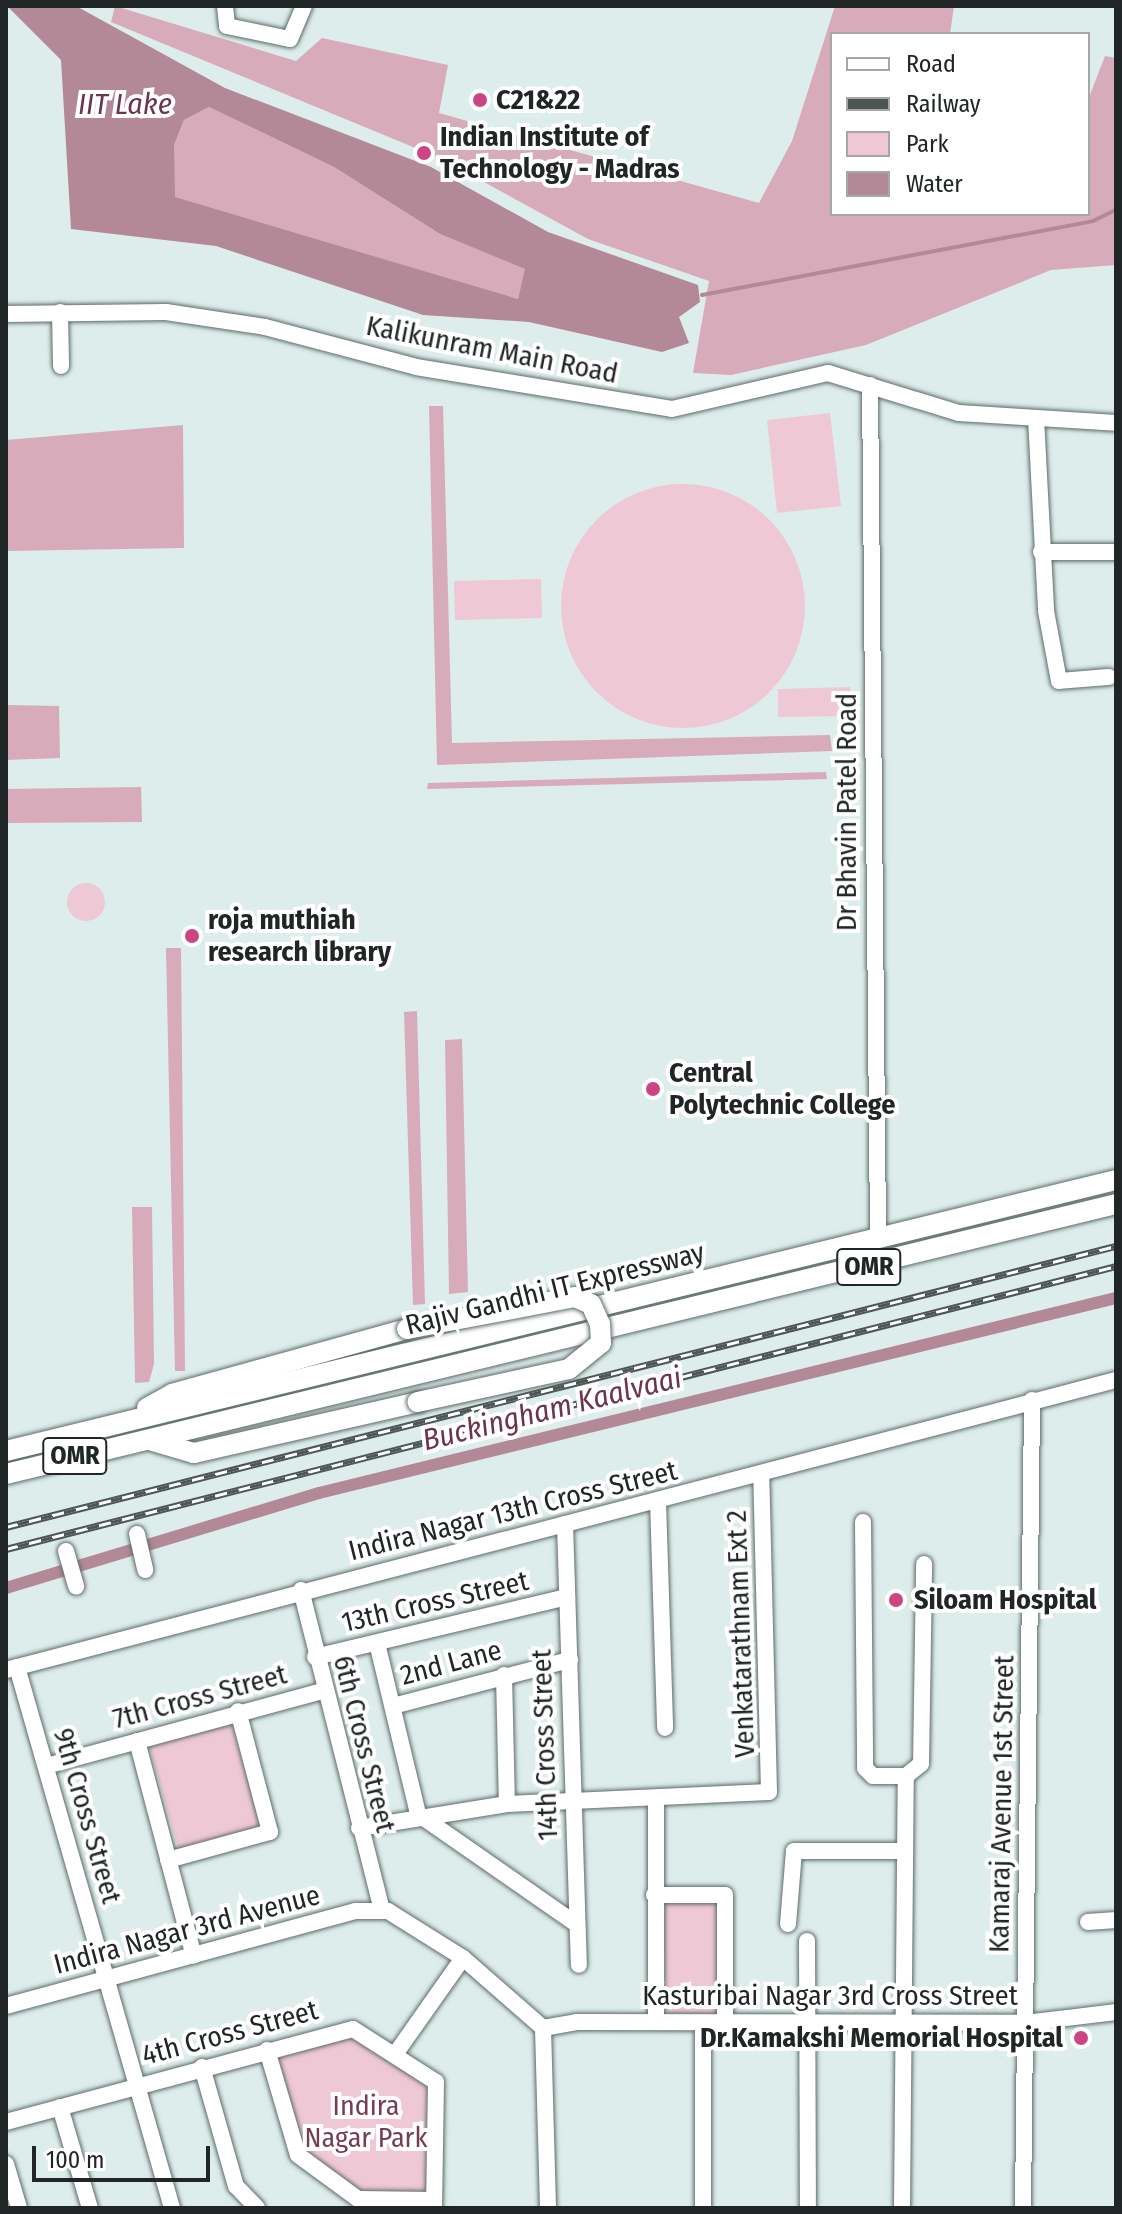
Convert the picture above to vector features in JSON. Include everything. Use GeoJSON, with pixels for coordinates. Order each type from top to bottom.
{"type":"FeatureCollection","features":[{"type":"Feature","properties":{"kind":"main road","name":"Rajiv Gandhi IT Expressway"},"geometry":{"type":"LineString","coordinates":[[6,1451],[1116,1180]]}},
{"type":"Feature","properties":{"kind":"main road","name":"Rajiv Gandhi IT Expressway"},"geometry":{"type":"LineString","coordinates":[[6,1474],[1116,1204]]}},
{"type":"Feature","properties":{"kind":"main road"},"geometry":{"type":"LineString","coordinates":[[124,1420],[172,1394],[407,1329],[575,1297],[591,1304],[600,1324],[601,1343],[569,1369],[194,1453],[145,1439]]}},
{"type":"Feature","properties":{"kind":"street"},"geometry":{"type":"LineString","coordinates":[[225,6],[227,26],[290,39],[304,6]]}},
{"type":"Feature","properties":{"kind":"street"},"geometry":{"type":"LineString","coordinates":[[60,312],[61,366]]}},
{"type":"Feature","properties":{"kind":"street","name":"Kalikunram Main Road"},"geometry":{"type":"LineString","coordinates":[[6,314],[166,312],[265,327],[416,367],[672,409],[828,373],[959,413],[1116,423]]}},
{"type":"Feature","properties":{"kind":"street","name":"Dr Bhavin Patel Road"},"geometry":{"type":"LineString","coordinates":[[870,385],[878,1238]]}},
{"type":"Feature","properties":{"kind":"street"},"geometry":{"type":"LineString","coordinates":[[1036,418],[1041,552],[1059,681],[1109,677]]}},
{"type":"Feature","properties":{"kind":"street"},"geometry":{"type":"LineString","coordinates":[[1041,552],[1116,552]]}},
{"type":"Feature","properties":{"kind":"street","name":"Indira Nagar 13th Cross Street"},"geometry":{"type":"LineString","coordinates":[[12,1669],[301,1590],[658,1501],[1116,1380]]}},
{"type":"Feature","properties":{"kind":"street","name":"Kamaraj Avenue 1st Street"},"geometry":{"type":"LineString","coordinates":[[1023,2208],[1032,1400]]}},
{"type":"Feature","properties":{"kind":"street","name":"Venkatarathnam Ext 2"},"geometry":{"type":"LineString","coordinates":[[656,1798],[769,1792],[761,1474]]}},
{"type":"Feature","properties":{"kind":"street"},"geometry":{"type":"LineString","coordinates":[[658,1501],[665,1728]]}},
{"type":"Feature","properties":{"kind":"street"},"geometry":{"type":"LineString","coordinates":[[863,1522],[865,1768],[873,1776],[906,1776],[921,1764],[924,1564]]}},
{"type":"Feature","properties":{"kind":"street","name":"14th Cross Street"},"geometry":{"type":"LineString","coordinates":[[565,1524],[579,1965]]}},
{"type":"Feature","properties":{"kind":"street"},"geometry":{"type":"LineString","coordinates":[[137,1534],[145,1570]]}},
{"type":"Feature","properties":{"kind":"street"},"geometry":{"type":"LineString","coordinates":[[66,1551],[76,1587]]}},
{"type":"Feature","properties":{"kind":"street","name":"6th Cross Street"},"geometry":{"type":"LineString","coordinates":[[301,1590],[322,1691],[382,1910]]}},
{"type":"Feature","properties":{"kind":"street","name":"13th Cross Street"},"geometry":{"type":"LineString","coordinates":[[315,1657],[567,1597]]}},
{"type":"Feature","properties":{"kind":"street"},"geometry":{"type":"LineString","coordinates":[[377,1643],[418,1814],[576,1924]]}},
{"type":"Feature","properties":{"kind":"street","name":"2nd Lane"},"geometry":{"type":"LineString","coordinates":[[393,1706],[570,1660]]}},
{"type":"Feature","properties":{"kind":"street","name":"9th Cross Street"},"geometry":{"type":"LineString","coordinates":[[12,1669],[46,1766],[172,2208]]}},
{"type":"Feature","properties":{"kind":"street"},"geometry":{"type":"LineString","coordinates":[[504,1675],[507,1804]]}},
{"type":"Feature","properties":{"kind":"street","name":"7th Cross Street"},"geometry":{"type":"LineString","coordinates":[[46,1766],[238,1711],[322,1691]]}},
{"type":"Feature","properties":{"kind":"street"},"geometry":{"type":"LineString","coordinates":[[168,1860],[270,1832],[238,1711]]}},
{"type":"Feature","properties":{"kind":"street"},"geometry":{"type":"LineString","coordinates":[[137,1741],[194,1956]]}},
{"type":"Feature","properties":{"kind":"street"},"geometry":{"type":"LineString","coordinates":[[902,2208],[906,1776]]}},
{"type":"Feature","properties":{"kind":"street"},"geometry":{"type":"LineString","coordinates":[[359,1828],[418,1814],[507,1804],[656,1798],[656,2022]]}},
{"type":"Feature","properties":{"kind":"street"},"geometry":{"type":"LineString","coordinates":[[788,1924],[794,1851],[905,1851]]}},
{"type":"Feature","properties":{"kind":"street"},"geometry":{"type":"LineString","coordinates":[[654,1895],[725,1895],[725,2025]]}},
{"type":"Feature","properties":{"kind":"street"},"geometry":{"type":"LineString","coordinates":[[382,1910],[463,1958],[543,2028],[548,2208]]}},
{"type":"Feature","properties":{"kind":"street","name":"Indira Nagar 3rd Avenue"},"geometry":{"type":"LineString","coordinates":[[6,2006],[382,1910]]}},
{"type":"Feature","properties":{"kind":"street"},"geometry":{"type":"LineString","coordinates":[[1088,1922],[1116,1920]]}},
{"type":"Feature","properties":{"kind":"street"},"geometry":{"type":"LineString","coordinates":[[807,1941],[808,2208]]}},
{"type":"Feature","properties":{"kind":"street"},"geometry":{"type":"LineString","coordinates":[[396,2053],[463,1958]]}},
{"type":"Feature","properties":{"kind":"street","name":"Kasturibai Nagar 3rd Cross Street"},"geometry":{"type":"LineString","coordinates":[[543,2028],[656,2022],[807,2028],[1025,2023],[1116,2012]]}},
{"type":"Feature","properties":{"kind":"street"},"geometry":{"type":"LineString","coordinates":[[703,2025],[703,2208]]}},
{"type":"Feature","properties":{"kind":"street","name":"4th Cross Street"},"geometry":{"type":"LineString","coordinates":[[6,2122],[345,2028],[396,2053],[436,2082],[434,2204]]}},
{"type":"Feature","properties":{"kind":"street"},"geometry":{"type":"LineString","coordinates":[[267,2050],[298,2155],[358,2199],[434,2204]]}},
{"type":"Feature","properties":{"kind":"street"},"geometry":{"type":"LineString","coordinates":[[202,2067],[236,2186],[257,2208]]}},
{"type":"Feature","properties":{"kind":"street"},"geometry":{"type":"LineString","coordinates":[[60,2107],[90,2208]]}},
{"type":"Feature","properties":{"kind":"street"},"geometry":{"type":"LineString","coordinates":[[6,2164],[19,2208]]}},
{"type":"Feature","properties":{"kind":"green space"},"geometry":{"type":"Polygon","coordinates":[[[830,413],[841,506],[777,513],[767,420],[830,413]]]}},
{"type":"Feature","properties":{"kind":"green space"},"geometry":{"type":"Polygon","coordinates":[[[683,484],[707,486],[730,493],[751,504],[769,520],[785,538],[796,559],[803,582],[803,630],[796,653],[785,674],[769,692],[751,708],[730,719],[707,726],[683,728],[659,726],[636,719],[615,708],[597,692],[581,674],[570,653],[563,630],[561,606],[563,582],[570,559],[581,538],[597,520],[615,504],[636,493],[659,486],[683,484]]]}},
{"type":"Feature","properties":{"kind":"green space"},"geometry":{"type":"Polygon","coordinates":[[[541,579],[542,618],[455,620],[454,581],[541,579]]]}},
{"type":"Feature","properties":{"kind":"green space"},"geometry":{"type":"Polygon","coordinates":[[[850,687],[851,716],[778,717],[778,689],[850,687]]]}},
{"type":"Feature","properties":{"kind":"green space"},"geometry":{"type":"Polygon","coordinates":[[[86,883],[99,889],[105,902],[99,915],[86,921],[73,915],[67,902],[73,889],[86,883]]]}},
{"type":"Feature","properties":{"kind":"green space"},"geometry":{"type":"Polygon","coordinates":[[[232,1724],[263,1833],[180,1855],[149,1746],[232,1724]]]}},
{"type":"Feature","properties":{"kind":"green space"},"geometry":{"type":"Polygon","coordinates":[[[662,1900],[719,1900],[718,2014],[667,2013],[662,1900]]]}},
{"type":"Feature","properties":{"kind":"green space","name":"Indira Nagar Park"},"geometry":{"type":"Polygon","coordinates":[[[353,2035],[431,2087],[433,2198],[360,2198],[296,2150],[269,2056],[353,2035]]]}},
{"type":"Feature","properties":{"kind":"shaded area"},"geometry":{"type":"Polygon","coordinates":[[[115,6],[296,61],[322,38],[448,65],[439,113],[759,203],[792,141],[835,6],[954,6],[950,32],[830,32],[830,216],[1090,216],[1090,95],[1105,56],[1116,58],[1116,265],[1051,270],[866,345],[731,375],[693,373],[709,281],[588,239],[442,159],[111,22],[115,6]]]}},
{"type":"Feature","properties":{"kind":"shaded area"},"geometry":{"type":"Polygon","coordinates":[[[209,107],[334,167],[440,234],[526,269],[518,299],[174,197],[174,145],[184,120],[209,107]]]}},
{"type":"Feature","properties":{"kind":"shaded area"},"geometry":{"type":"Polygon","coordinates":[[[429,406],[443,406],[452,743],[830,735],[832,751],[437,765],[429,406]]]}},
{"type":"Feature","properties":{"kind":"shaded area"},"geometry":{"type":"Polygon","coordinates":[[[183,425],[184,548],[6,551],[6,440],[183,425]]]}},
{"type":"Feature","properties":{"kind":"shaded area"},"geometry":{"type":"Polygon","coordinates":[[[6,705],[59,706],[60,758],[6,760],[6,705]]]}},
{"type":"Feature","properties":{"kind":"shaded area"},"geometry":{"type":"Polygon","coordinates":[[[826,772],[827,779],[427,789],[428,783],[826,772]]]}},
{"type":"Feature","properties":{"kind":"shaded area"},"geometry":{"type":"Polygon","coordinates":[[[141,787],[142,822],[6,823],[6,789],[141,787]]]}},
{"type":"Feature","properties":{"kind":"shaded area"},"geometry":{"type":"Polygon","coordinates":[[[166,948],[181,948],[185,1371],[175,1371],[166,948]]]}},
{"type":"Feature","properties":{"kind":"shaded area"},"geometry":{"type":"Polygon","coordinates":[[[417,1011],[425,1304],[413,1305],[404,1012],[417,1011]]]}},
{"type":"Feature","properties":{"kind":"shaded area"},"geometry":{"type":"Polygon","coordinates":[[[462,1039],[468,1292],[449,1294],[445,1040],[462,1039]]]}},
{"type":"Feature","properties":{"kind":"shaded area"},"geometry":{"type":"Polygon","coordinates":[[[132,1207],[152,1207],[154,1364],[149,1382],[135,1383],[132,1207]]]}},
{"type":"Feature","properties":{"kind":"water","name":"IIT Lake"},"geometry":{"type":"Polygon","coordinates":[[[7,6],[76,6],[225,88],[431,167],[548,232],[698,285],[700,302],[679,317],[689,343],[662,352],[529,322],[423,315],[216,246],[71,229],[61,60],[7,6]],[[209,107],[184,120],[174,145],[175,197],[518,299],[525,269],[440,234],[334,167],[209,107]]]}},
{"type":"Feature","properties":{"kind":"waterway"},"geometry":{"type":"LineString","coordinates":[[702,295],[1093,221],[1116,210]]}},
{"type":"Feature","properties":{"kind":"waterway","name":"Buckingham Kaalvaai"},"geometry":{"type":"LineString","coordinates":[[6,1588],[319,1493],[1116,1298]]}},
{"type":"Feature","properties":{"kind":"railway"},"geometry":{"type":"LineString","coordinates":[[6,1527],[1116,1246]]}},
{"type":"Feature","properties":{"kind":"railway"},"geometry":{"type":"LineString","coordinates":[[6,1549],[1116,1266]]}},
{"type":"Feature","properties":{"kind":"place","name":"C21&22"},"geometry":{"type":"Point","coordinates":[480,100]}},
{"type":"Feature","properties":{"kind":"place","name":"Indian Institute of Technology - Madras"},"geometry":{"type":"Point","coordinates":[424,153]}},
{"type":"Feature","properties":{"kind":"place","name":"roja muthiah research library"},"geometry":{"type":"Point","coordinates":[192,936]}},
{"type":"Feature","properties":{"kind":"place","name":"Central Polytechnic College"},"geometry":{"type":"Point","coordinates":[653,1089]}},
{"type":"Feature","properties":{"kind":"place","name":"Siloam Hospital"},"geometry":{"type":"Point","coordinates":[896,1600]}},
{"type":"Feature","properties":{"kind":"place","name":"Dr.Kamakshi Memorial Hospital"},"geometry":{"type":"Point","coordinates":[1081,2038]}}]}
